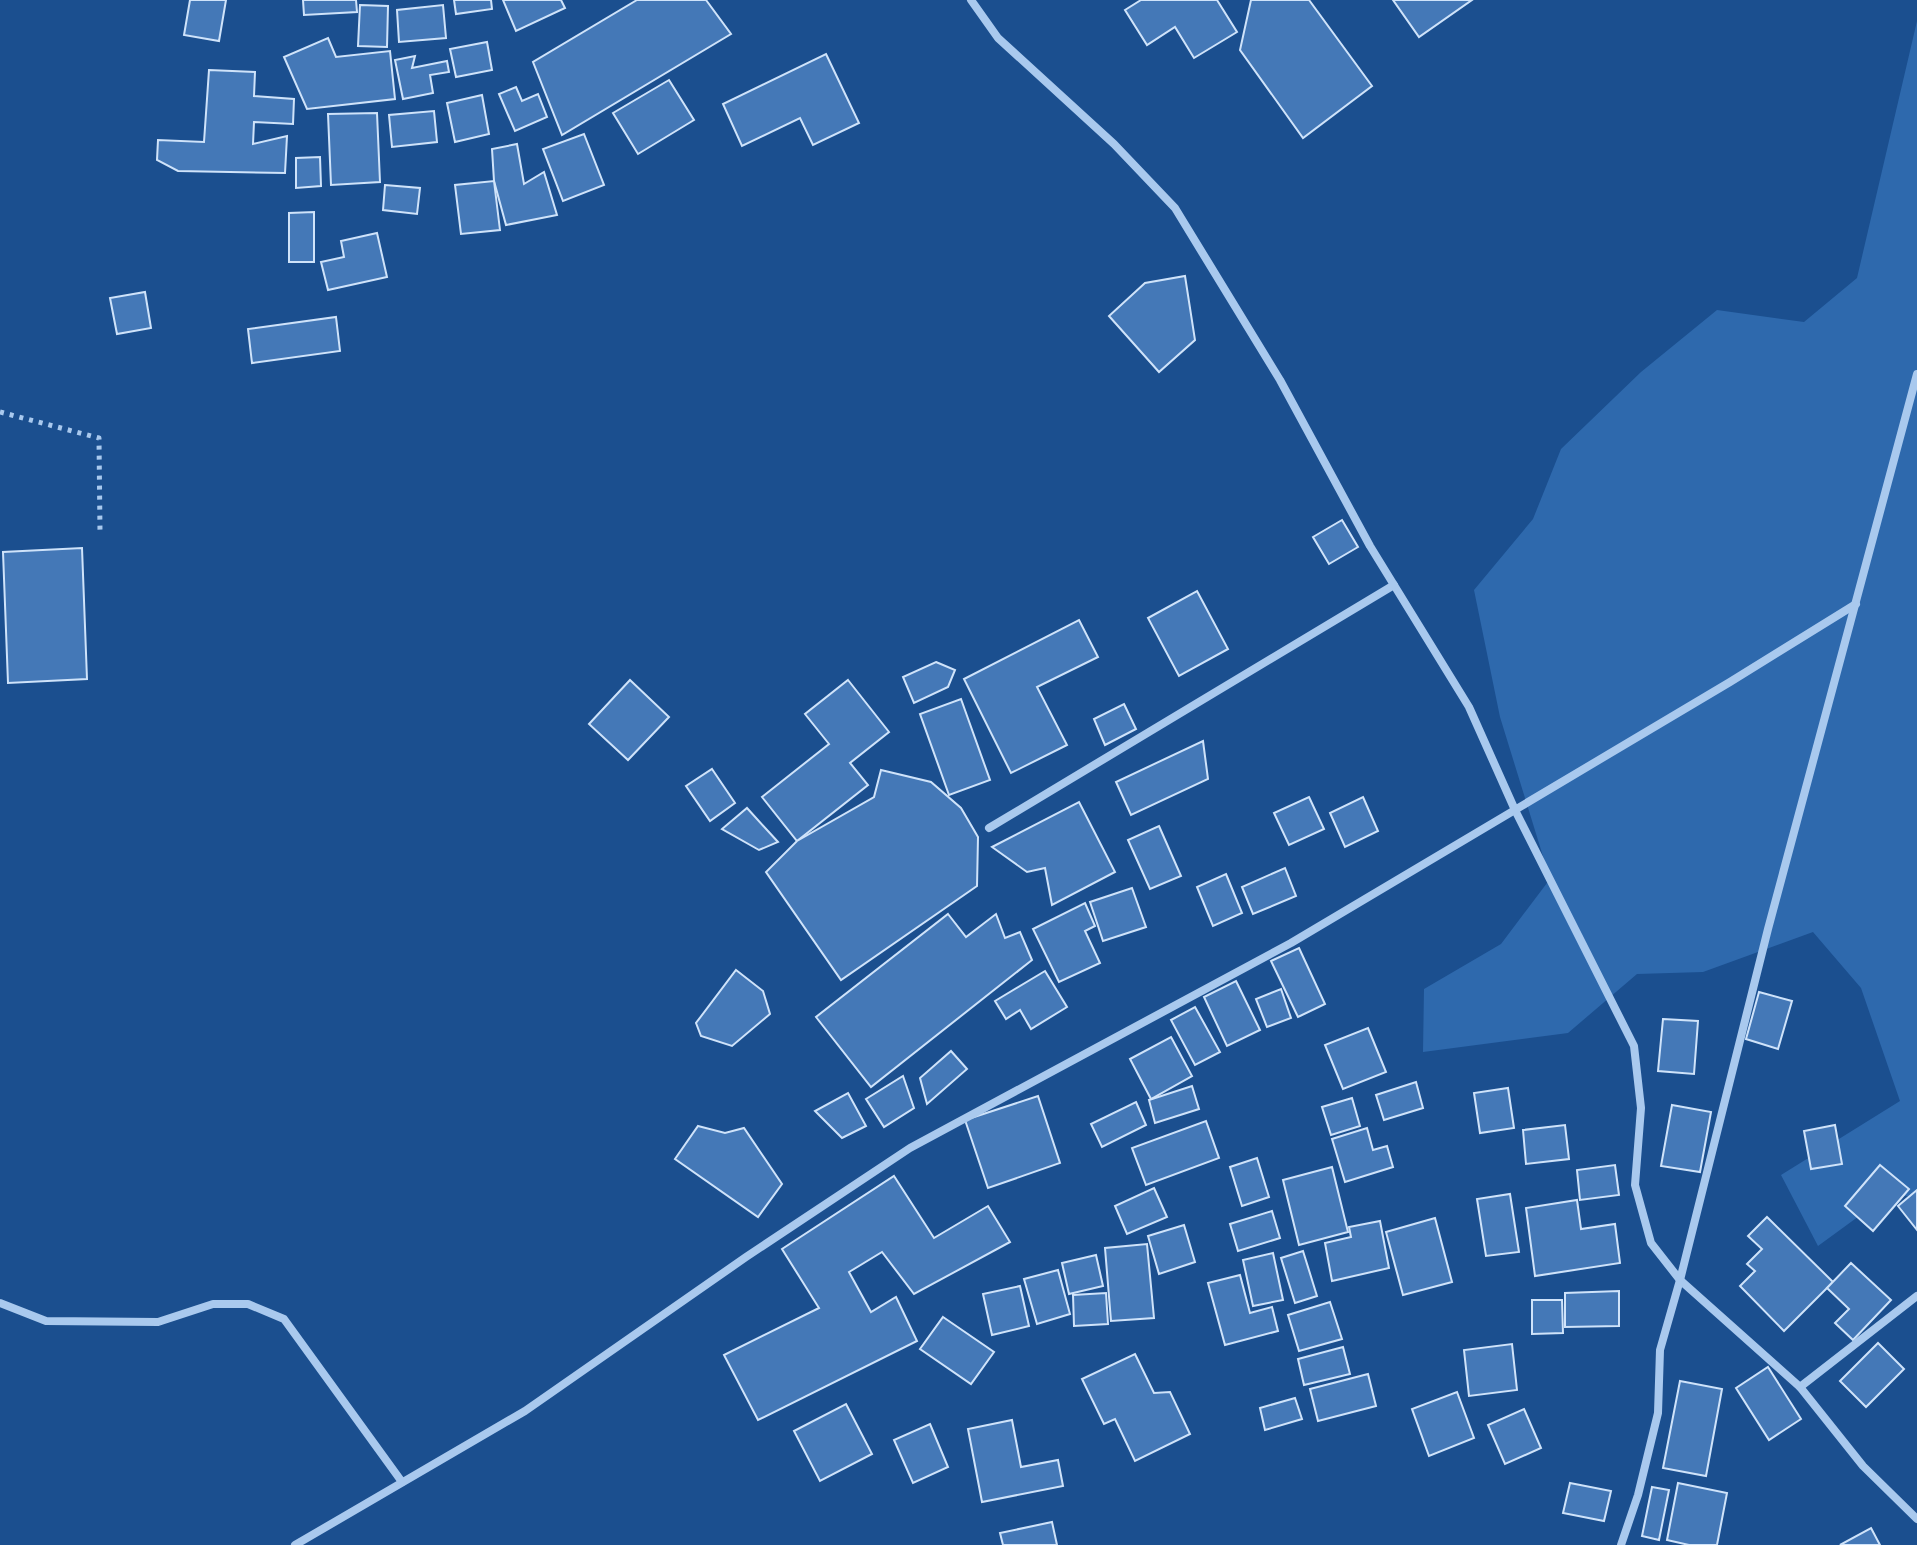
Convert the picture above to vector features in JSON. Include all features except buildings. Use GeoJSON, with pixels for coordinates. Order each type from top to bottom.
{"type":"FeatureCollection","features":[{"type":"Feature","properties":{"kind":"street"},"geometry":{"type":"LineString","coordinates":[[971,0],[998,38],[1114,144],[1175,208],[1280,380],[1394,585],[1469,707],[1515,810],[1634,1046],[1641,1108],[1635,1185],[1651,1243],[1680,1280],[1800,1387],[1863,1466],[1917,1519]]}},
{"type":"Feature","properties":{"kind":"street"},"geometry":{"type":"LineString","coordinates":[[1621,1545],[1638,1495],[1658,1413],[1660,1350],[1768,929],[1917,374]]}},
{"type":"Feature","properties":{"kind":"street"},"geometry":{"type":"LineString","coordinates":[[989,828],[1394,585]]}},
{"type":"Feature","properties":{"kind":"street"},"geometry":{"type":"LineString","coordinates":[[295,1545],[525,1411],[746,1257],[910,1148],[1291,943],[1856,604]]}},
{"type":"Feature","properties":{"kind":"street"},"geometry":{"type":"LineString","coordinates":[[1800,1387],[1917,1296]]}},
{"type":"Feature","properties":{"kind":"street"},"geometry":{"type":"LineString","coordinates":[[0,1303],[46,1321],[158,1322],[213,1304],[248,1304],[284,1319],[402,1482]]}},
{"type":"Feature","properties":{"kind":"path"},"geometry":{"type":"LineString","coordinates":[[0,412],[99,438],[100,532]]}},
{"type":"Feature","properties":{"kind":"shaded area"},"geometry":{"type":"Polygon","coordinates":[[[1917,21],[1917,1199],[1892,1192],[1818,1246],[1781,1175],[1900,1101],[1861,988],[1813,932],[1703,972],[1637,974],[1568,1033],[1423,1052],[1424,989],[1501,944],[1550,879],[1500,717],[1474,590],[1533,519],[1561,449],[1641,372],[1717,310],[1804,322],[1857,278],[1917,21]]]}}]}
